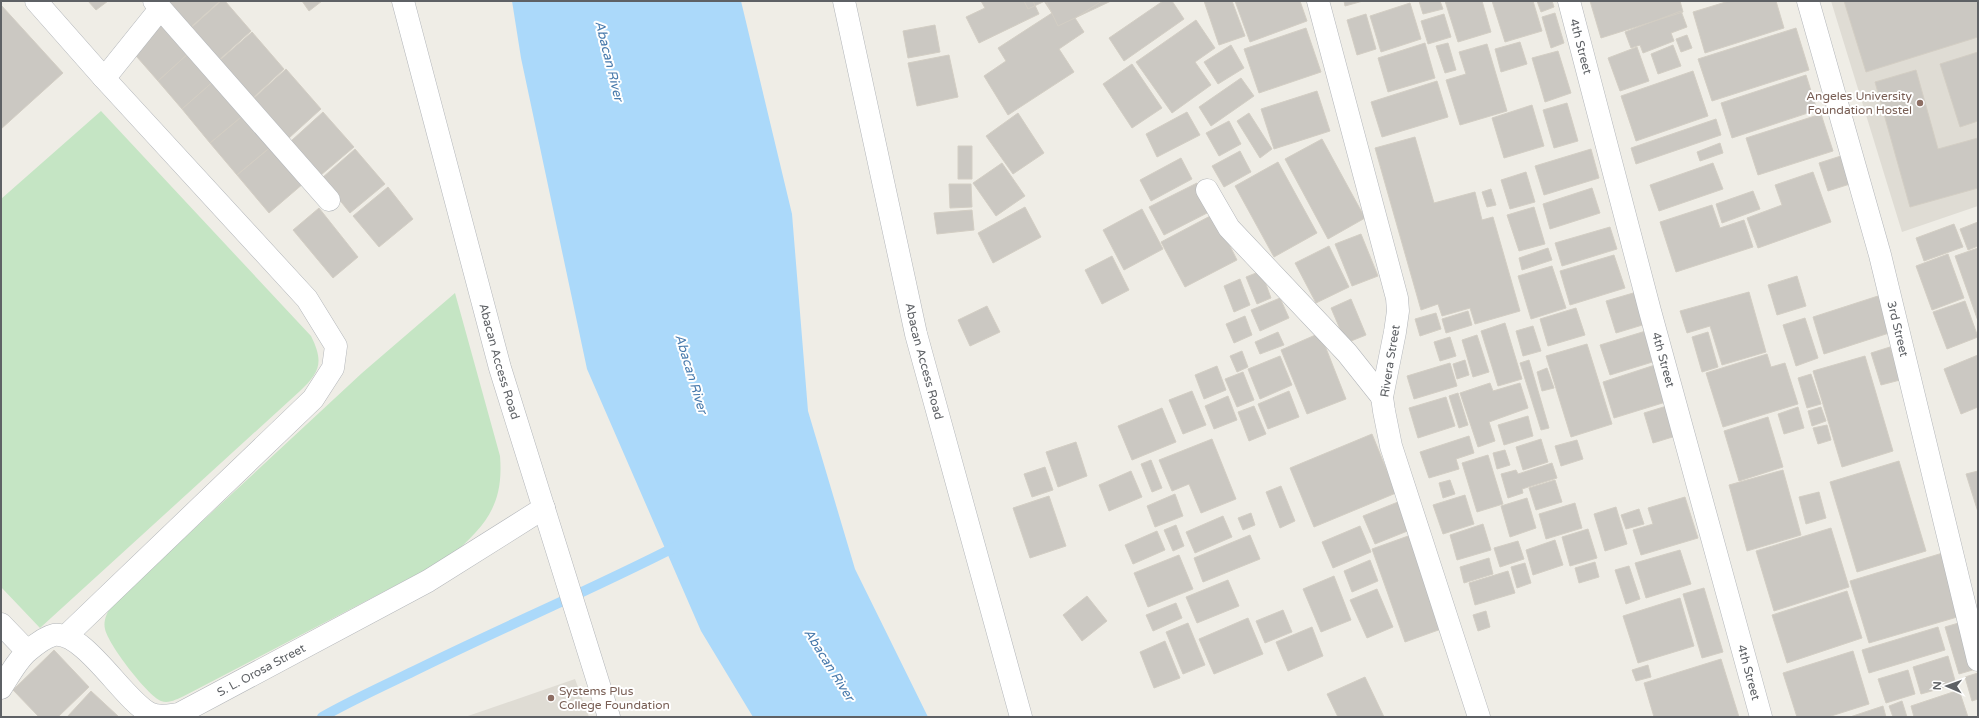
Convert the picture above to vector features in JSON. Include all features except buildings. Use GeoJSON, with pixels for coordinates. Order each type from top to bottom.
{"type":"FeatureCollection","features":[{"type":"Feature","properties":{"kind":"street"},"geometry":{"type":"LineString","coordinates":[[1,688],[27,651],[44,639],[55,635],[66,636],[313,399],[333,368],[336,346],[307,299],[102,77],[36,1]]}},
{"type":"Feature","properties":{"kind":"street","name":"Abacan Access Road"},"geometry":{"type":"LineString","coordinates":[[403,1],[500,368],[558,549],[609,717]]}},
{"type":"Feature","properties":{"kind":"street","name":"Abacan Access Road"},"geometry":{"type":"LineString","coordinates":[[844,1],[916,334],[1021,717]]}},
{"type":"Feature","properties":{"kind":"street","name":"Rivera Street"},"geometry":{"type":"LineString","coordinates":[[1318,1],[1396,298],[1398,311],[1382,397],[1391,446],[1479,717]]}},
{"type":"Feature","properties":{"kind":"street","name":"4th Street"},"geometry":{"type":"LineString","coordinates":[[1569,1],[1650,311],[1761,717]]}},
{"type":"Feature","properties":{"kind":"street","name":"3rd Street"},"geometry":{"type":"LineString","coordinates":[[1808,1],[1880,255],[1978,660]]}},
{"type":"Feature","properties":{"kind":"street"},"geometry":{"type":"LineString","coordinates":[[102,77],[111,70],[157,5],[329,200]]}},
{"type":"Feature","properties":{"kind":"street"},"geometry":{"type":"LineString","coordinates":[[1207,190],[1228,228],[1347,353],[1382,397]]}},
{"type":"Feature","properties":{"kind":"street","name":"S. L. Orosa Street"},"geometry":{"type":"LineString","coordinates":[[66,636],[80,644],[139,706],[151,714],[164,716],[179,714],[428,581],[544,508]]}},
{"type":"Feature","properties":{"kind":"street"},"geometry":{"type":"LineString","coordinates":[[1,624],[27,651]]}},
{"type":"Feature","properties":{"kind":"shaded area","name":"Angeles University Foundation Hostel"},"geometry":{"type":"Polygon","coordinates":[[[1831,1],[1978,1],[1978,206],[1902,232],[1831,1]]]}},
{"type":"Feature","properties":{"kind":"shaded area","name":"Systems Plus College Foundation"},"geometry":{"type":"Polygon","coordinates":[[[575,679],[589,717],[465,717],[575,679]]]}},
{"type":"Feature","properties":{"kind":"green space"},"geometry":{"type":"Polygon","coordinates":[[[101,111],[311,336],[318,353],[319,360],[316,372],[300,391],[40,628],[1,587],[1,199],[101,111]]]}},
{"type":"Feature","properties":{"kind":"green space"},"geometry":{"type":"Polygon","coordinates":[[[455,293],[500,456],[499,489],[490,514],[482,525],[450,557],[184,696],[167,702],[161,701],[155,697],[138,680],[120,657],[108,636],[105,629],[105,620],[111,606],[362,373],[455,293]]]}},
{"type":"Feature","properties":{"kind":"water","name":"Abacan River"},"geometry":{"type":"Polygon","coordinates":[[[512,1],[741,1],[792,214],[808,411],[855,569],[928,717],[753,717],[701,631],[587,369],[521,58],[512,1]]]}},
{"type":"Feature","properties":{"kind":"waterway"},"geometry":{"type":"LineString","coordinates":[[322,717],[447,655],[677,546]]}},
{"type":"Feature","properties":{"kind":"place","name":"Angeles University Foundation Hostel"},"geometry":{"type":"Point","coordinates":[1920,103]}},
{"type":"Feature","properties":{"kind":"place","name":"Systems Plus College Foundation"},"geometry":{"type":"Point","coordinates":[551,698]}}]}
